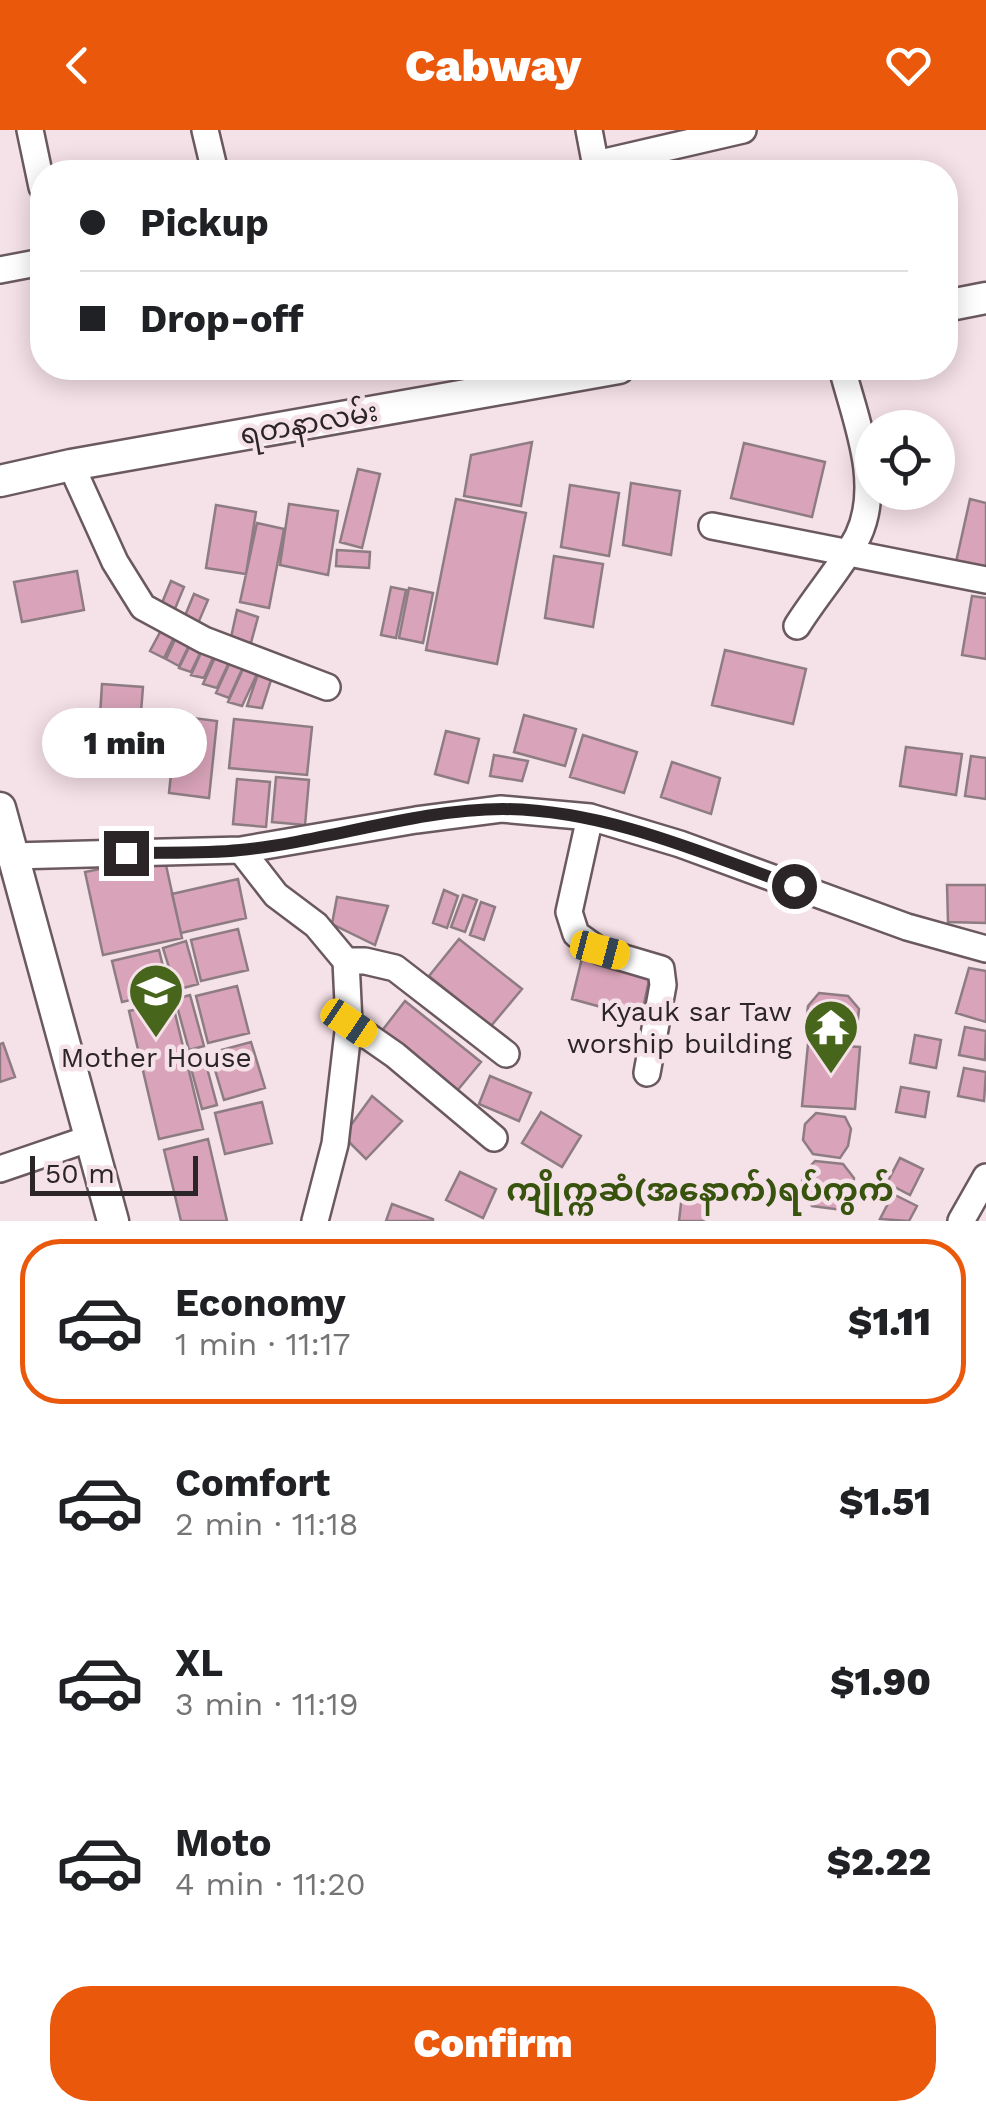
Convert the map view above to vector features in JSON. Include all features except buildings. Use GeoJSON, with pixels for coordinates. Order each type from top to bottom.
{"type":"FeatureCollection","features":[{"type":"Feature","properties":{"kind":"main road"},"geometry":{"type":"LineString","coordinates":[[958,303],[986,298]]}},
{"type":"Feature","properties":{"kind":"main road","name":"ရတနာလမ်း"},"geometry":{"type":"LineString","coordinates":[[0,481],[552,380]]}},
{"type":"Feature","properties":{"kind":"main road"},"geometry":{"type":"LineString","coordinates":[[0,808],[112,1221]]}},
{"type":"Feature","properties":{"kind":"street"},"geometry":{"type":"LineString","coordinates":[[30,130],[36,160]]}},
{"type":"Feature","properties":{"kind":"street"},"geometry":{"type":"LineString","coordinates":[[205,130],[212,160]]}},
{"type":"Feature","properties":{"kind":"street"},"geometry":{"type":"LineString","coordinates":[[589,130],[595,160]]}},
{"type":"Feature","properties":{"kind":"street"},"geometry":{"type":"LineString","coordinates":[[627,160],[743,130]]}},
{"type":"Feature","properties":{"kind":"street"},"geometry":{"type":"LineString","coordinates":[[0,270],[30,264]]}},
{"type":"Feature","properties":{"kind":"street"},"geometry":{"type":"LineString","coordinates":[[797,626],[860,533],[867,480],[858,424],[845,380]]}},
{"type":"Feature","properties":{"kind":"street"},"geometry":{"type":"LineString","coordinates":[[71,466],[115,562],[143,608],[204,640],[327,687]]}},
{"type":"Feature","properties":{"kind":"street"},"geometry":{"type":"LineString","coordinates":[[712,526],[986,580]]}},
{"type":"Feature","properties":{"kind":"street"},"geometry":{"type":"LineString","coordinates":[[12,856],[240,850],[501,809],[590,817],[680,844],[906,927],[986,949]]}},
{"type":"Feature","properties":{"kind":"street"},"geometry":{"type":"LineString","coordinates":[[590,817],[569,912],[576,934],[600,950],[662,969],[663,985],[647,1073]]}},
{"type":"Feature","properties":{"kind":"street"},"geometry":{"type":"LineString","coordinates":[[240,850],[276,895],[316,925],[346,962],[349,1023],[334,1144],[315,1221]]}},
{"type":"Feature","properties":{"kind":"street"},"geometry":{"type":"LineString","coordinates":[[346,962],[395,968],[506,1054]]}},
{"type":"Feature","properties":{"kind":"street"},"geometry":{"type":"LineString","coordinates":[[349,1023],[395,1055],[494,1138]]}},
{"type":"Feature","properties":{"kind":"street"},"geometry":{"type":"LineString","coordinates":[[0,1169],[91,1138]]}},
{"type":"Feature","properties":{"kind":"street"},"geometry":{"type":"LineString","coordinates":[[960,1221],[986,1177]]}},
{"type":"Feature","properties":{"kind":"place","name":"Mother House"},"geometry":{"type":"Point","coordinates":[156,1040]}},
{"type":"Feature","properties":{"kind":"place","name":"Kyauk sar Taw worship building"},"geometry":{"type":"Point","coordinates":[831,1076]}},
{"type":"Feature","properties":{"kind":"district","name":"ကျိုက္ကဆံ(အနောက်)ရပ်ကွက်"},"geometry":{"type":"Point","coordinates":[700,1190]}},
{"type":"Feature","properties":{"kind":"route"},"geometry":{"type":"LineString","coordinates":[[126,853],[240,850],[501,809],[590,817],[680,844],[794,886]]}}]}
